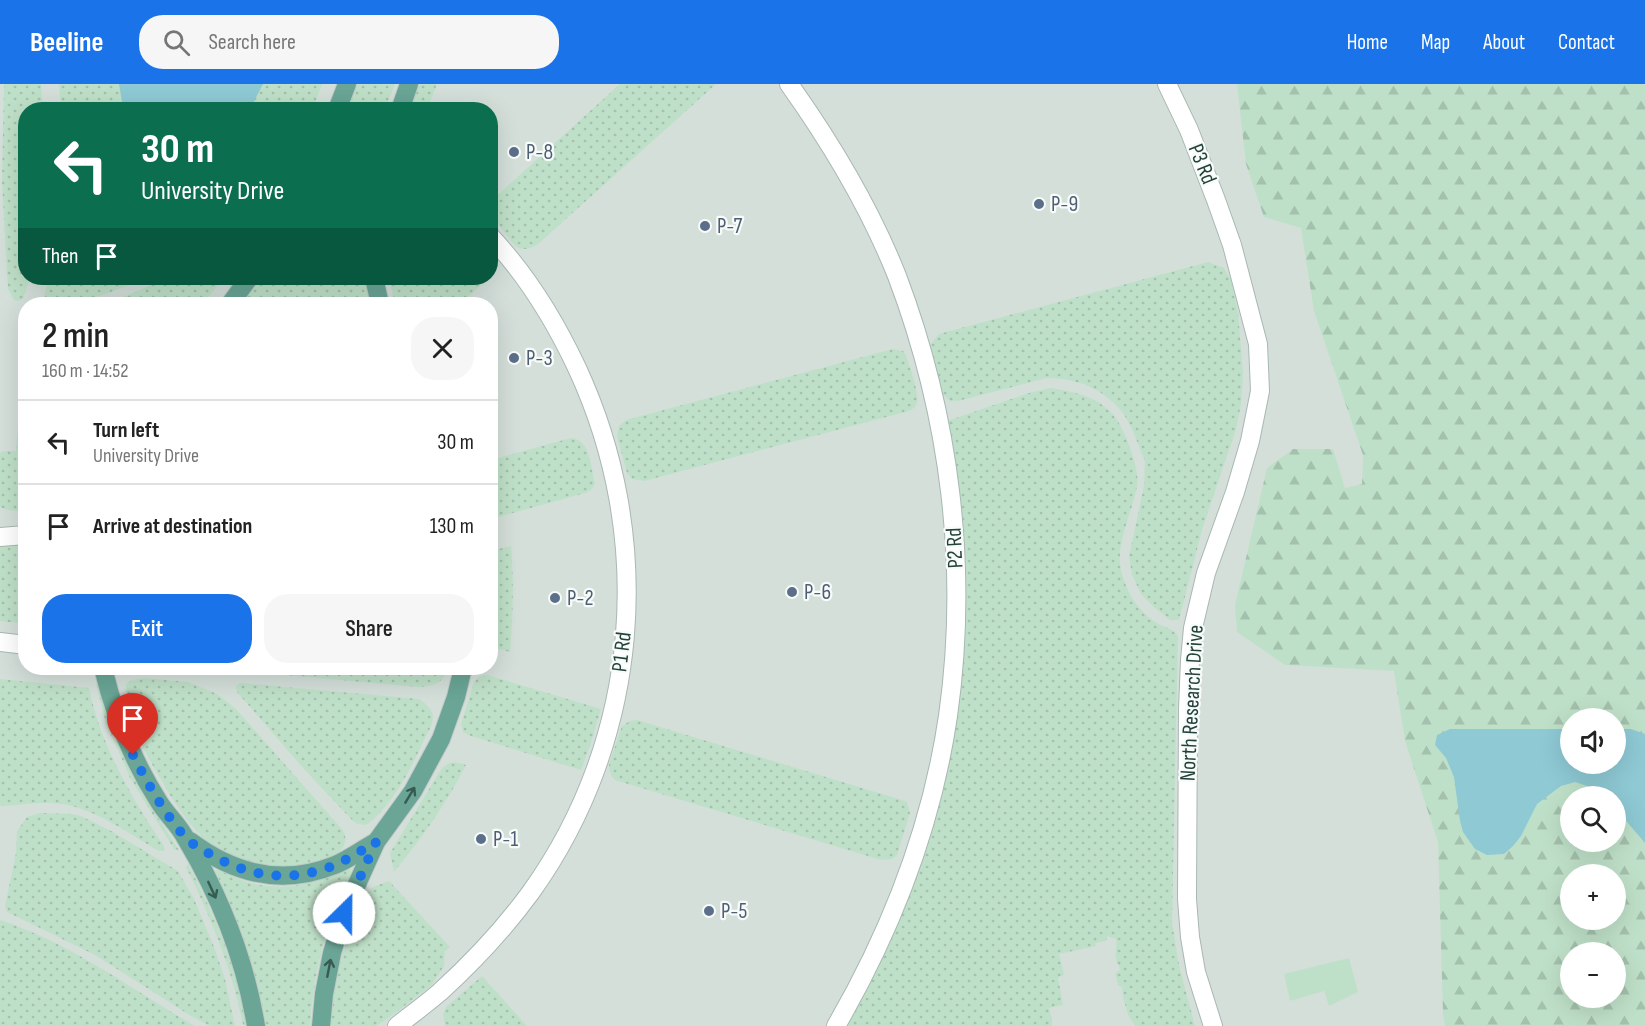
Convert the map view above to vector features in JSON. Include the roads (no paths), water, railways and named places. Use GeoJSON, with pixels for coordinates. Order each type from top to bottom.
{"type":"FeatureCollection","features":[{"type":"Feature","properties":{"kind":"main road"},"geometry":{"type":"LineString","coordinates":[[340,102],[347,84]]}},
{"type":"Feature","properties":{"kind":"main road"},"geometry":{"type":"LineString","coordinates":[[403,102],[409,84]]}},
{"type":"Feature","properties":{"kind":"main road"},"geometry":{"type":"LineString","coordinates":[[105,675],[119,721],[133,755],[159,802],[186,838],[212,888],[243,968],[256,1026]]}},
{"type":"Feature","properties":{"kind":"main road"},"geometry":{"type":"LineString","coordinates":[[321,1026],[324,994],[332,953],[344,913],[376,842],[408,798],[441,739],[461,675]]}},
{"type":"Feature","properties":{"kind":"main road"},"geometry":{"type":"LineString","coordinates":[[186,838],[230,865],[254,873],[279,877],[326,869],[376,842]]}},
{"type":"Feature","properties":{"kind":"street","name":"P2 Rd"},"geometry":{"type":"LineString","coordinates":[[789,84],[843,167],[873,224],[900,286],[918,338],[937,410],[953,511],[956,555],[954,658],[948,717],[934,785],[901,892],[855,994],[836,1026]]}},
{"type":"Feature","properties":{"kind":"street","name":"P3 Rd"},"geometry":{"type":"LineString","coordinates":[[1167,84],[1193,140],[1232,245]]}},
{"type":"Feature","properties":{"kind":"street","name":"P1 Rd"},"geometry":{"type":"LineString","coordinates":[[397,1026],[439,993],[504,928],[556,852],[590,784],[604,746],[624,648],[627,580],[622,513],[612,465],[597,416],[563,338],[538,295],[498,244]]}},
{"type":"Feature","properties":{"kind":"street","name":"North Research Drive"},"geometry":{"type":"LineString","coordinates":[[1213,1026],[1197,972],[1190,938],[1187,899],[1188,709],[1192,628],[1206,573],[1235,492],[1250,441],[1260,391],[1258,344],[1232,245]]}},
{"type":"Feature","properties":{"kind":"street"},"geometry":{"type":"LineString","coordinates":[[0,537],[18,536]]}},
{"type":"Feature","properties":{"kind":"street"},"geometry":{"type":"LineString","coordinates":[[0,642],[18,644]]}},
{"type":"Feature","properties":{"kind":"water"},"geometry":{"type":"Polygon","coordinates":[[[119,84],[263,84],[254,102],[122,102],[119,84]]]}},
{"type":"Feature","properties":{"kind":"water"},"geometry":{"type":"Polygon","coordinates":[[[1450,729],[1560,729],[1560,774],[1626,774],[1626,729],[1645,734],[1645,843],[1626,821],[1626,786],[1587,786],[1575,782],[1560,786],[1537,804],[1521,836],[1504,854],[1487,855],[1475,849],[1463,832],[1454,777],[1446,758],[1435,745],[1437,735],[1450,729]]]}},
{"type":"Feature","properties":{"kind":"place","name":"P-8"},"geometry":{"type":"Point","coordinates":[514,152]}},
{"type":"Feature","properties":{"kind":"place","name":"P-9"},"geometry":{"type":"Point","coordinates":[1039,204]}},
{"type":"Feature","properties":{"kind":"place","name":"P-7"},"geometry":{"type":"Point","coordinates":[705,226]}},
{"type":"Feature","properties":{"kind":"place","name":"P-3"},"geometry":{"type":"Point","coordinates":[514,358]}},
{"type":"Feature","properties":{"kind":"place","name":"P-6"},"geometry":{"type":"Point","coordinates":[792,592]}},
{"type":"Feature","properties":{"kind":"place","name":"P-2"},"geometry":{"type":"Point","coordinates":[555,598]}},
{"type":"Feature","properties":{"kind":"place","name":"P-1"},"geometry":{"type":"Point","coordinates":[481,839]}},
{"type":"Feature","properties":{"kind":"place","name":"P-5"},"geometry":{"type":"Point","coordinates":[709,911]}}]}
